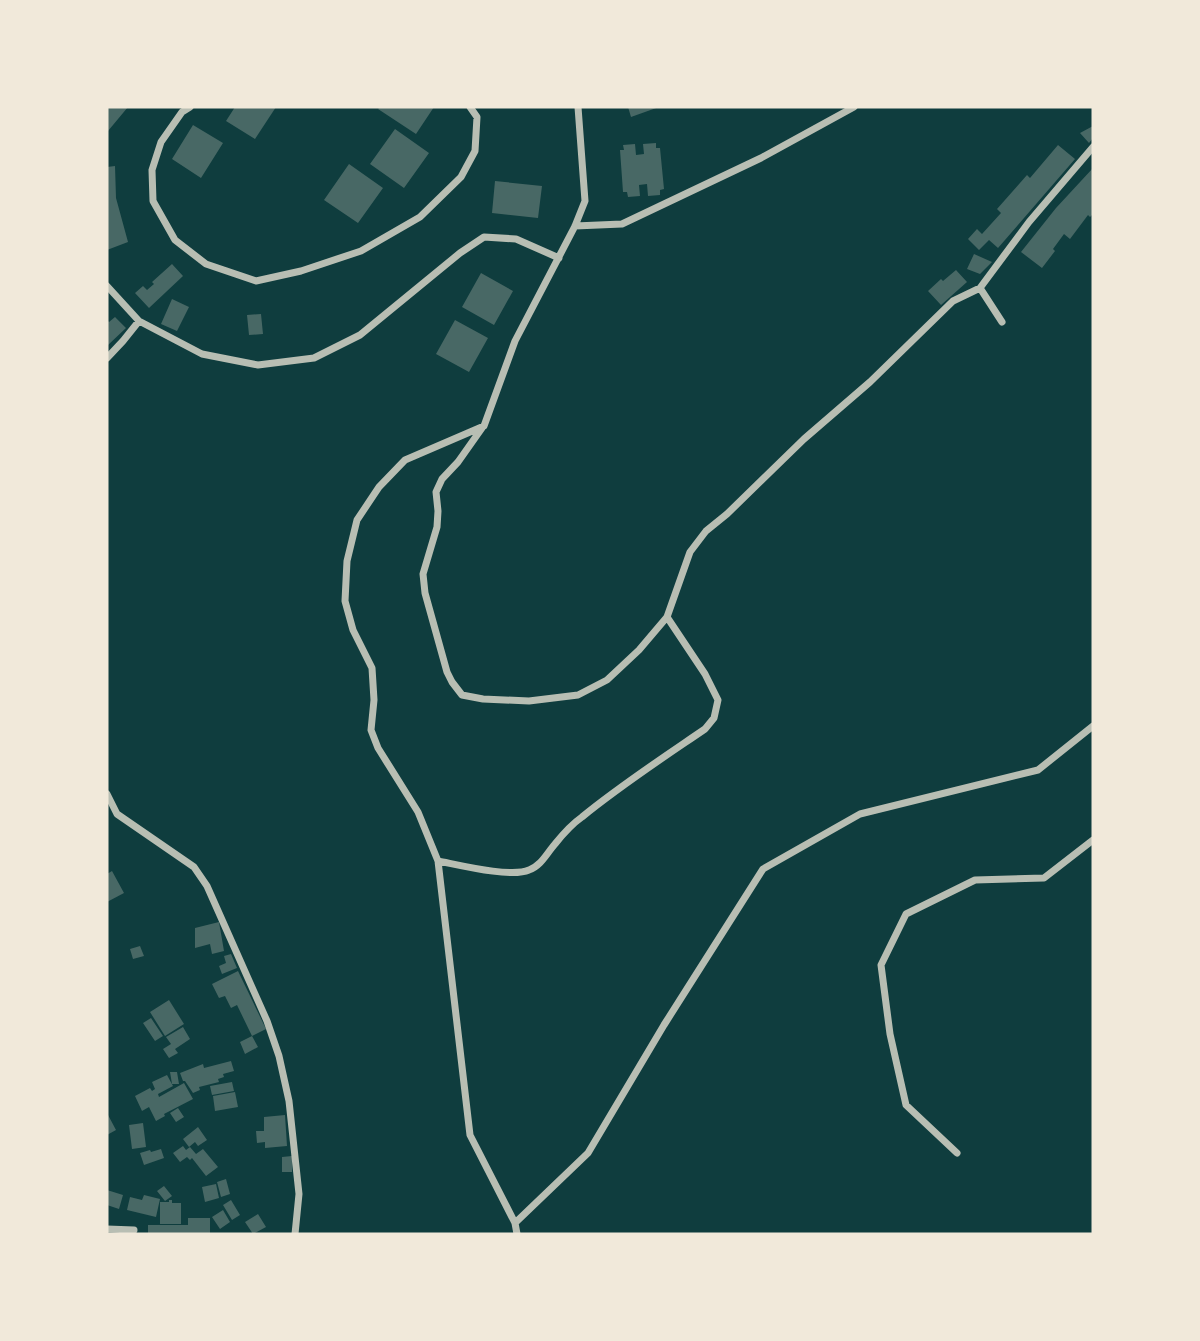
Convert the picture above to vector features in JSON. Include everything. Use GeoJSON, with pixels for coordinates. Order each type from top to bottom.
{"type":"FeatureCollection","features":[{"type":"Feature","properties":{"kind":"street"},"geometry":{"type":"LineString","coordinates":[[190,107],[182,112],[161,142],[152,170],[153,201],[174,240],[206,264],[256,281],[301,271],[361,251],[420,217],[461,177],[475,151],[477,117],[470,107]]}},
{"type":"Feature","properties":{"kind":"street"},"geometry":{"type":"LineString","coordinates":[[578,107],[585,201],[516,341],[484,426],[458,463],[442,478],[436,492],[437,527],[423,574],[425,593],[452,682],[462,695],[483,699],[529,701],[578,695],[607,680],[639,650],[667,617],[690,552],[706,531],[804,439],[870,382],[953,301],[980,288],[1029,222],[1093,147]]}},
{"type":"Feature","properties":{"kind":"street"},"geometry":{"type":"LineString","coordinates":[[575,226],[622,225],[761,158],[854,107]]}},
{"type":"Feature","properties":{"kind":"street"},"geometry":{"type":"LineString","coordinates":[[107,286],[139,321],[202,354],[258,365],[314,358],[360,335],[460,253],[484,237],[516,239],[559,258]]}},
{"type":"Feature","properties":{"kind":"street"},"geometry":{"type":"LineString","coordinates":[[980,288],[1002,322]]}},
{"type":"Feature","properties":{"kind":"street"},"geometry":{"type":"LineString","coordinates":[[107,358],[139,321]]}},
{"type":"Feature","properties":{"kind":"street"},"geometry":{"type":"LineString","coordinates":[[484,426],[405,460],[379,487],[357,520],[347,561],[345,601],[353,630],[372,668],[374,700],[370,730],[378,748],[418,812],[438,862],[470,1135],[515,1223],[517,1234]]}},
{"type":"Feature","properties":{"kind":"street"},"geometry":{"type":"LineString","coordinates":[[438,862],[513,873],[526,872],[537,866],[556,841],[580,818],[705,729],[715,718],[718,700],[705,674],[667,617]]}},
{"type":"Feature","properties":{"kind":"street"},"geometry":{"type":"LineString","coordinates":[[515,1223],[587,1153],[763,869],[860,814],[1038,770],[1093,726]]}},
{"type":"Feature","properties":{"kind":"street"},"geometry":{"type":"LineString","coordinates":[[107,794],[117,814],[194,867],[207,886],[267,1021],[279,1056],[289,1101],[299,1194],[295,1234]]}},
{"type":"Feature","properties":{"kind":"street"},"geometry":{"type":"LineString","coordinates":[[957,1153],[906,1105],[890,1034],[881,965],[906,915],[975,880],[1044,878],[1093,839]]}},
{"type":"Feature","properties":{"kind":"street"},"geometry":{"type":"LineString","coordinates":[[107,1229],[134,1230]]}},
{"type":"Feature","properties":{"kind":"building"},"geometry":{"type":"Polygon","coordinates":[[[107,107],[128,107],[108,131],[107,130],[107,107]]]}},
{"type":"Feature","properties":{"kind":"building"},"geometry":{"type":"Polygon","coordinates":[[[235,107],[276,107],[255,139],[226,121],[235,107]]]}},
{"type":"Feature","properties":{"kind":"building"},"geometry":{"type":"Polygon","coordinates":[[[434,107],[416,134],[378,109],[434,107]]]}},
{"type":"Feature","properties":{"kind":"building"},"geometry":{"type":"Polygon","coordinates":[[[628,107],[659,107],[631,117],[628,107]]]}},
{"type":"Feature","properties":{"kind":"building"},"geometry":{"type":"Polygon","coordinates":[[[193,125],[223,143],[201,178],[172,159],[193,125]]]}},
{"type":"Feature","properties":{"kind":"building"},"geometry":{"type":"Polygon","coordinates":[[[1093,126],[1093,138],[1089,143],[1080,133],[1093,126]]]}},
{"type":"Feature","properties":{"kind":"building"},"geometry":{"type":"Polygon","coordinates":[[[395,129],[429,153],[404,188],[370,164],[395,129]]]}},
{"type":"Feature","properties":{"kind":"building"},"geometry":{"type":"Polygon","coordinates":[[[656,143],[656,148],[660,148],[664,189],[660,190],[660,195],[648,196],[647,184],[639,185],[640,196],[628,197],[627,192],[623,192],[620,150],[624,150],[623,145],[635,144],[636,155],[644,154],[643,144],[656,143]]]}},
{"type":"Feature","properties":{"kind":"building"},"geometry":{"type":"Polygon","coordinates":[[[1058,145],[1075,159],[998,248],[989,240],[979,250],[968,239],[977,229],[982,234],[1001,213],[997,209],[1027,175],[1030,178],[1058,145]]]}},
{"type":"Feature","properties":{"kind":"building"},"geometry":{"type":"Polygon","coordinates":[[[349,164],[383,188],[358,223],[324,200],[349,164]]]}},
{"type":"Feature","properties":{"kind":"building"},"geometry":{"type":"Polygon","coordinates":[[[115,166],[116,198],[128,242],[107,250],[107,167],[115,166]]]}},
{"type":"Feature","properties":{"kind":"building"},"geometry":{"type":"Polygon","coordinates":[[[1093,168],[1093,214],[1090,217],[1088,215],[1070,239],[1064,234],[1042,268],[1021,252],[1093,168]]]}},
{"type":"Feature","properties":{"kind":"building"},"geometry":{"type":"Polygon","coordinates":[[[495,181],[542,186],[538,218],[492,213],[495,181]]]}},
{"type":"Feature","properties":{"kind":"building"},"geometry":{"type":"Polygon","coordinates":[[[974,254],[992,262],[980,274],[967,269],[974,254]]]}},
{"type":"Feature","properties":{"kind":"building"},"geometry":{"type":"Polygon","coordinates":[[[172,264],[183,276],[149,308],[135,293],[143,286],[147,290],[172,264]]]}},
{"type":"Feature","properties":{"kind":"building"},"geometry":{"type":"Polygon","coordinates":[[[956,270],[967,282],[941,305],[928,291],[956,270]]]}},
{"type":"Feature","properties":{"kind":"building"},"geometry":{"type":"Polygon","coordinates":[[[481,273],[513,291],[494,325],[462,307],[481,273]]]}},
{"type":"Feature","properties":{"kind":"building"},"geometry":{"type":"Polygon","coordinates":[[[172,299],[189,307],[177,331],[161,324],[172,299]]]}},
{"type":"Feature","properties":{"kind":"building"},"geometry":{"type":"Polygon","coordinates":[[[261,314],[263,334],[249,335],[247,315],[261,314]]]}},
{"type":"Feature","properties":{"kind":"building"},"geometry":{"type":"Polygon","coordinates":[[[115,317],[126,328],[107,346],[107,320],[109,322],[115,317]]]}},
{"type":"Feature","properties":{"kind":"building"},"geometry":{"type":"Polygon","coordinates":[[[455,320],[488,338],[469,372],[436,354],[455,320]]]}},
{"type":"Feature","properties":{"kind":"building"},"geometry":{"type":"Polygon","coordinates":[[[112,871],[124,893],[107,902],[107,874],[112,871]]]}},
{"type":"Feature","properties":{"kind":"building"},"geometry":{"type":"Polygon","coordinates":[[[219,922],[224,951],[212,954],[210,944],[195,948],[195,928],[219,922]]]}},
{"type":"Feature","properties":{"kind":"building"},"geometry":{"type":"Polygon","coordinates":[[[140,946],[144,956],[133,959],[130,949],[140,946]]]}},
{"type":"Feature","properties":{"kind":"building"},"geometry":{"type":"Polygon","coordinates":[[[231,954],[237,968],[222,974],[219,966],[226,963],[224,956],[231,954]]]}},
{"type":"Feature","properties":{"kind":"building"},"geometry":{"type":"Polygon","coordinates":[[[238,971],[266,1029],[252,1036],[237,1005],[231,1008],[225,996],[219,998],[212,984],[238,971]]]}},
{"type":"Feature","properties":{"kind":"building"},"geometry":{"type":"Polygon","coordinates":[[[169,1000],[184,1024],[165,1036],[150,1012],[169,1000]]]}},
{"type":"Feature","properties":{"kind":"building"},"geometry":{"type":"Polygon","coordinates":[[[151,1018],[163,1036],[155,1041],[143,1023],[151,1018]]]}},
{"type":"Feature","properties":{"kind":"building"},"geometry":{"type":"Polygon","coordinates":[[[183,1027],[190,1039],[175,1049],[178,1053],[169,1058],[163,1049],[171,1044],[166,1037],[183,1027]]]}},
{"type":"Feature","properties":{"kind":"building"},"geometry":{"type":"Polygon","coordinates":[[[252,1036],[258,1047],[245,1054],[240,1042],[252,1036]]]}},
{"type":"Feature","properties":{"kind":"building"},"geometry":{"type":"Polygon","coordinates":[[[231,1061],[234,1071],[223,1074],[224,1077],[218,1079],[219,1082],[199,1087],[200,1090],[193,1093],[180,1073],[203,1064],[204,1068],[231,1061]]]}},
{"type":"Feature","properties":{"kind":"building"},"geometry":{"type":"Polygon","coordinates":[[[170,1072],[177,1072],[179,1084],[172,1084],[170,1072]]]}},
{"type":"Feature","properties":{"kind":"building"},"geometry":{"type":"Polygon","coordinates":[[[167,1075],[173,1086],[158,1094],[159,1097],[184,1083],[193,1099],[156,1121],[149,1107],[142,1111],[135,1096],[150,1088],[152,1091],[155,1089],[152,1082],[167,1075]]]}},
{"type":"Feature","properties":{"kind":"building"},"geometry":{"type":"Polygon","coordinates":[[[232,1082],[234,1091],[212,1095],[210,1086],[232,1082]]]}},
{"type":"Feature","properties":{"kind":"building"},"geometry":{"type":"Polygon","coordinates":[[[235,1092],[238,1107],[215,1111],[213,1096],[235,1092]]]}},
{"type":"Feature","properties":{"kind":"building"},"geometry":{"type":"Polygon","coordinates":[[[178,1108],[184,1117],[176,1122],[170,1113],[178,1108]]]}},
{"type":"Feature","properties":{"kind":"building"},"geometry":{"type":"Polygon","coordinates":[[[107,1113],[116,1130],[107,1135],[107,1113]]]}},
{"type":"Feature","properties":{"kind":"building"},"geometry":{"type":"Polygon","coordinates":[[[285,1115],[287,1146],[265,1148],[265,1142],[257,1143],[256,1131],[264,1131],[264,1117],[285,1115]]]}},
{"type":"Feature","properties":{"kind":"building"},"geometry":{"type":"Polygon","coordinates":[[[143,1123],[146,1147],[132,1149],[129,1125],[143,1123]]]}},
{"type":"Feature","properties":{"kind":"building"},"geometry":{"type":"Polygon","coordinates":[[[198,1127],[207,1140],[198,1146],[195,1142],[189,1147],[183,1139],[198,1127]]]}},
{"type":"Feature","properties":{"kind":"building"},"geometry":{"type":"Polygon","coordinates":[[[183,1146],[186,1150],[190,1147],[196,1154],[203,1149],[218,1167],[206,1176],[192,1158],[190,1160],[187,1157],[180,1162],[173,1153],[183,1146]]]}},
{"type":"Feature","properties":{"kind":"building"},"geometry":{"type":"Polygon","coordinates":[[[161,1149],[164,1158],[144,1165],[140,1153],[161,1149]]]}},
{"type":"Feature","properties":{"kind":"building"},"geometry":{"type":"Polygon","coordinates":[[[292,1156],[292,1172],[282,1172],[282,1157],[292,1156]]]}},
{"type":"Feature","properties":{"kind":"building"},"geometry":{"type":"Polygon","coordinates":[[[226,1179],[230,1194],[221,1197],[217,1182],[226,1179]]]}},
{"type":"Feature","properties":{"kind":"building"},"geometry":{"type":"Polygon","coordinates":[[[216,1184],[219,1198],[205,1202],[202,1187],[216,1184]]]}},
{"type":"Feature","properties":{"kind":"building"},"geometry":{"type":"Polygon","coordinates":[[[164,1186],[172,1196],[165,1201],[157,1191],[164,1186]]]}},
{"type":"Feature","properties":{"kind":"building"},"geometry":{"type":"Polygon","coordinates":[[[107,1190],[123,1195],[119,1209],[107,1205],[107,1190]]]}},
{"type":"Feature","properties":{"kind":"building"},"geometry":{"type":"Polygon","coordinates":[[[144,1195],[160,1199],[156,1217],[127,1210],[130,1197],[142,1200],[144,1195]]]}},
{"type":"Feature","properties":{"kind":"building"},"geometry":{"type":"Polygon","coordinates":[[[172,1200],[172,1203],[181,1203],[181,1224],[160,1224],[160,1202],[172,1200]]]}},
{"type":"Feature","properties":{"kind":"building"},"geometry":{"type":"Polygon","coordinates":[[[231,1200],[240,1215],[232,1220],[223,1205],[231,1200]]]}},
{"type":"Feature","properties":{"kind":"building"},"geometry":{"type":"Polygon","coordinates":[[[223,1210],[230,1222],[220,1229],[212,1217],[223,1210]]]}},
{"type":"Feature","properties":{"kind":"building"},"geometry":{"type":"Polygon","coordinates":[[[258,1214],[266,1227],[253,1234],[245,1222],[258,1214]]]}},
{"type":"Feature","properties":{"kind":"building"},"geometry":{"type":"Polygon","coordinates":[[[188,1218],[210,1218],[210,1234],[148,1234],[148,1225],[188,1225],[188,1218]]]}}]}
